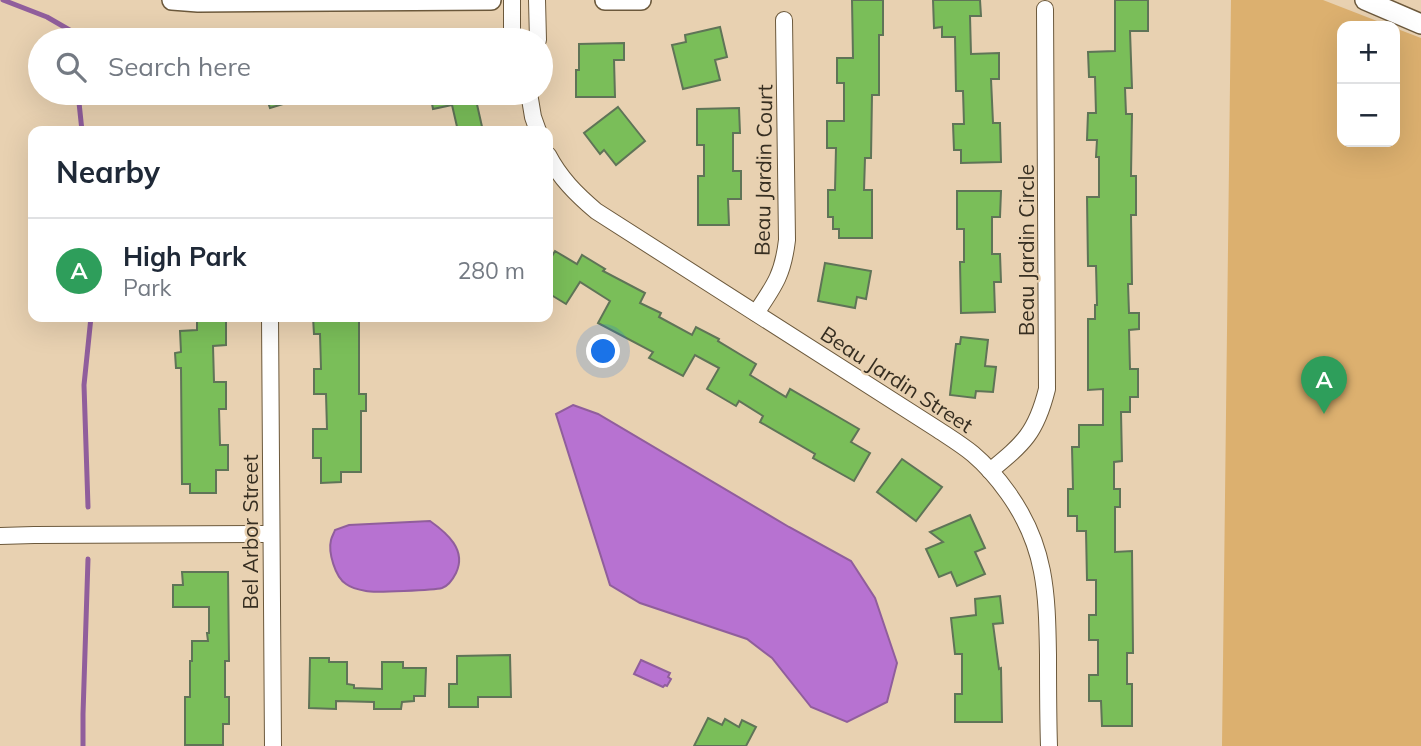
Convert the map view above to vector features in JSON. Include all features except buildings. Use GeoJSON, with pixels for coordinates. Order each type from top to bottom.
{"type":"FeatureCollection","features":[{"type":"Feature","properties":{"kind":"street"},"geometry":{"type":"LineString","coordinates":[[172,0],[491,0]]}},
{"type":"Feature","properties":{"kind":"street"},"geometry":{"type":"LineString","coordinates":[[512,0],[512,28]]}},
{"type":"Feature","properties":{"kind":"street"},"geometry":{"type":"LineString","coordinates":[[537,0],[538,28]]}},
{"type":"Feature","properties":{"kind":"street"},"geometry":{"type":"LineString","coordinates":[[605,0],[641,0]]}},
{"type":"Feature","properties":{"kind":"street"},"geometry":{"type":"LineString","coordinates":[[1365,0],[1421,24]]}},
{"type":"Feature","properties":{"kind":"street","name":"Beau Jardin Circle"},"geometry":{"type":"LineString","coordinates":[[990,471],[1030,433],[1041,412],[1047,388],[1045,9]]}},
{"type":"Feature","properties":{"kind":"street","name":"Beau Jardin Court"},"geometry":{"type":"LineString","coordinates":[[755,313],[781,272],[787,240],[784,20]]}},
{"type":"Feature","properties":{"kind":"street"},"geometry":{"type":"LineString","coordinates":[[530,105],[536,126]]}},
{"type":"Feature","properties":{"kind":"street","name":"Beau Jardin Street"},"geometry":{"type":"LineString","coordinates":[[553,164],[576,194],[596,211],[937,429],[974,454],[997,478],[1016,504],[1030,531],[1042,570],[1047,607],[1049,746]]}},
{"type":"Feature","properties":{"kind":"street","name":"Bel Arbor Street"},"geometry":{"type":"LineString","coordinates":[[270,322],[273,746]]}},
{"type":"Feature","properties":{"kind":"street"},"geometry":{"type":"LineString","coordinates":[[0,536],[271,534]]}},
{"type":"Feature","properties":{"kind":"shaded area"},"geometry":{"type":"Polygon","coordinates":[[[1231,0],[1323,0],[1377,21],[1337,21],[1337,147],[1400,147],[1400,30],[1421,38],[1421,746],[1222,746],[1231,0]]]}},
{"type":"Feature","properties":{"kind":"shaded area"},"geometry":{"type":"Polygon","coordinates":[[[573,405],[598,414],[851,561],[875,598],[897,663],[887,702],[847,722],[811,707],[772,658],[747,639],[640,603],[610,585],[556,414],[573,405]]]}},
{"type":"Feature","properties":{"kind":"shaded area"},"geometry":{"type":"Polygon","coordinates":[[[430,521],[449,537],[459,557],[456,573],[444,587],[380,592],[355,588],[342,581],[333,564],[331,551],[335,530],[349,525],[430,521]]]}},
{"type":"Feature","properties":{"kind":"shaded area"},"geometry":{"type":"Polygon","coordinates":[[[641,660],[670,673],[668,677],[671,679],[667,686],[663,687],[634,674],[641,660]]]}},
{"type":"Feature","properties":{"kind":"waterway"},"geometry":{"type":"LineString","coordinates":[[3,0],[47,17],[66,28]]}},
{"type":"Feature","properties":{"kind":"waterway"},"geometry":{"type":"LineString","coordinates":[[79,105],[81,126]]}},
{"type":"Feature","properties":{"kind":"waterway"},"geometry":{"type":"LineString","coordinates":[[88,507],[84,385],[90,322]]}},
{"type":"Feature","properties":{"kind":"waterway"},"geometry":{"type":"LineString","coordinates":[[83,746],[88,559]]}},
{"type":"Feature","properties":{"kind":"place","name":"High Park"},"geometry":{"type":"Point","coordinates":[1324,414]}}]}
